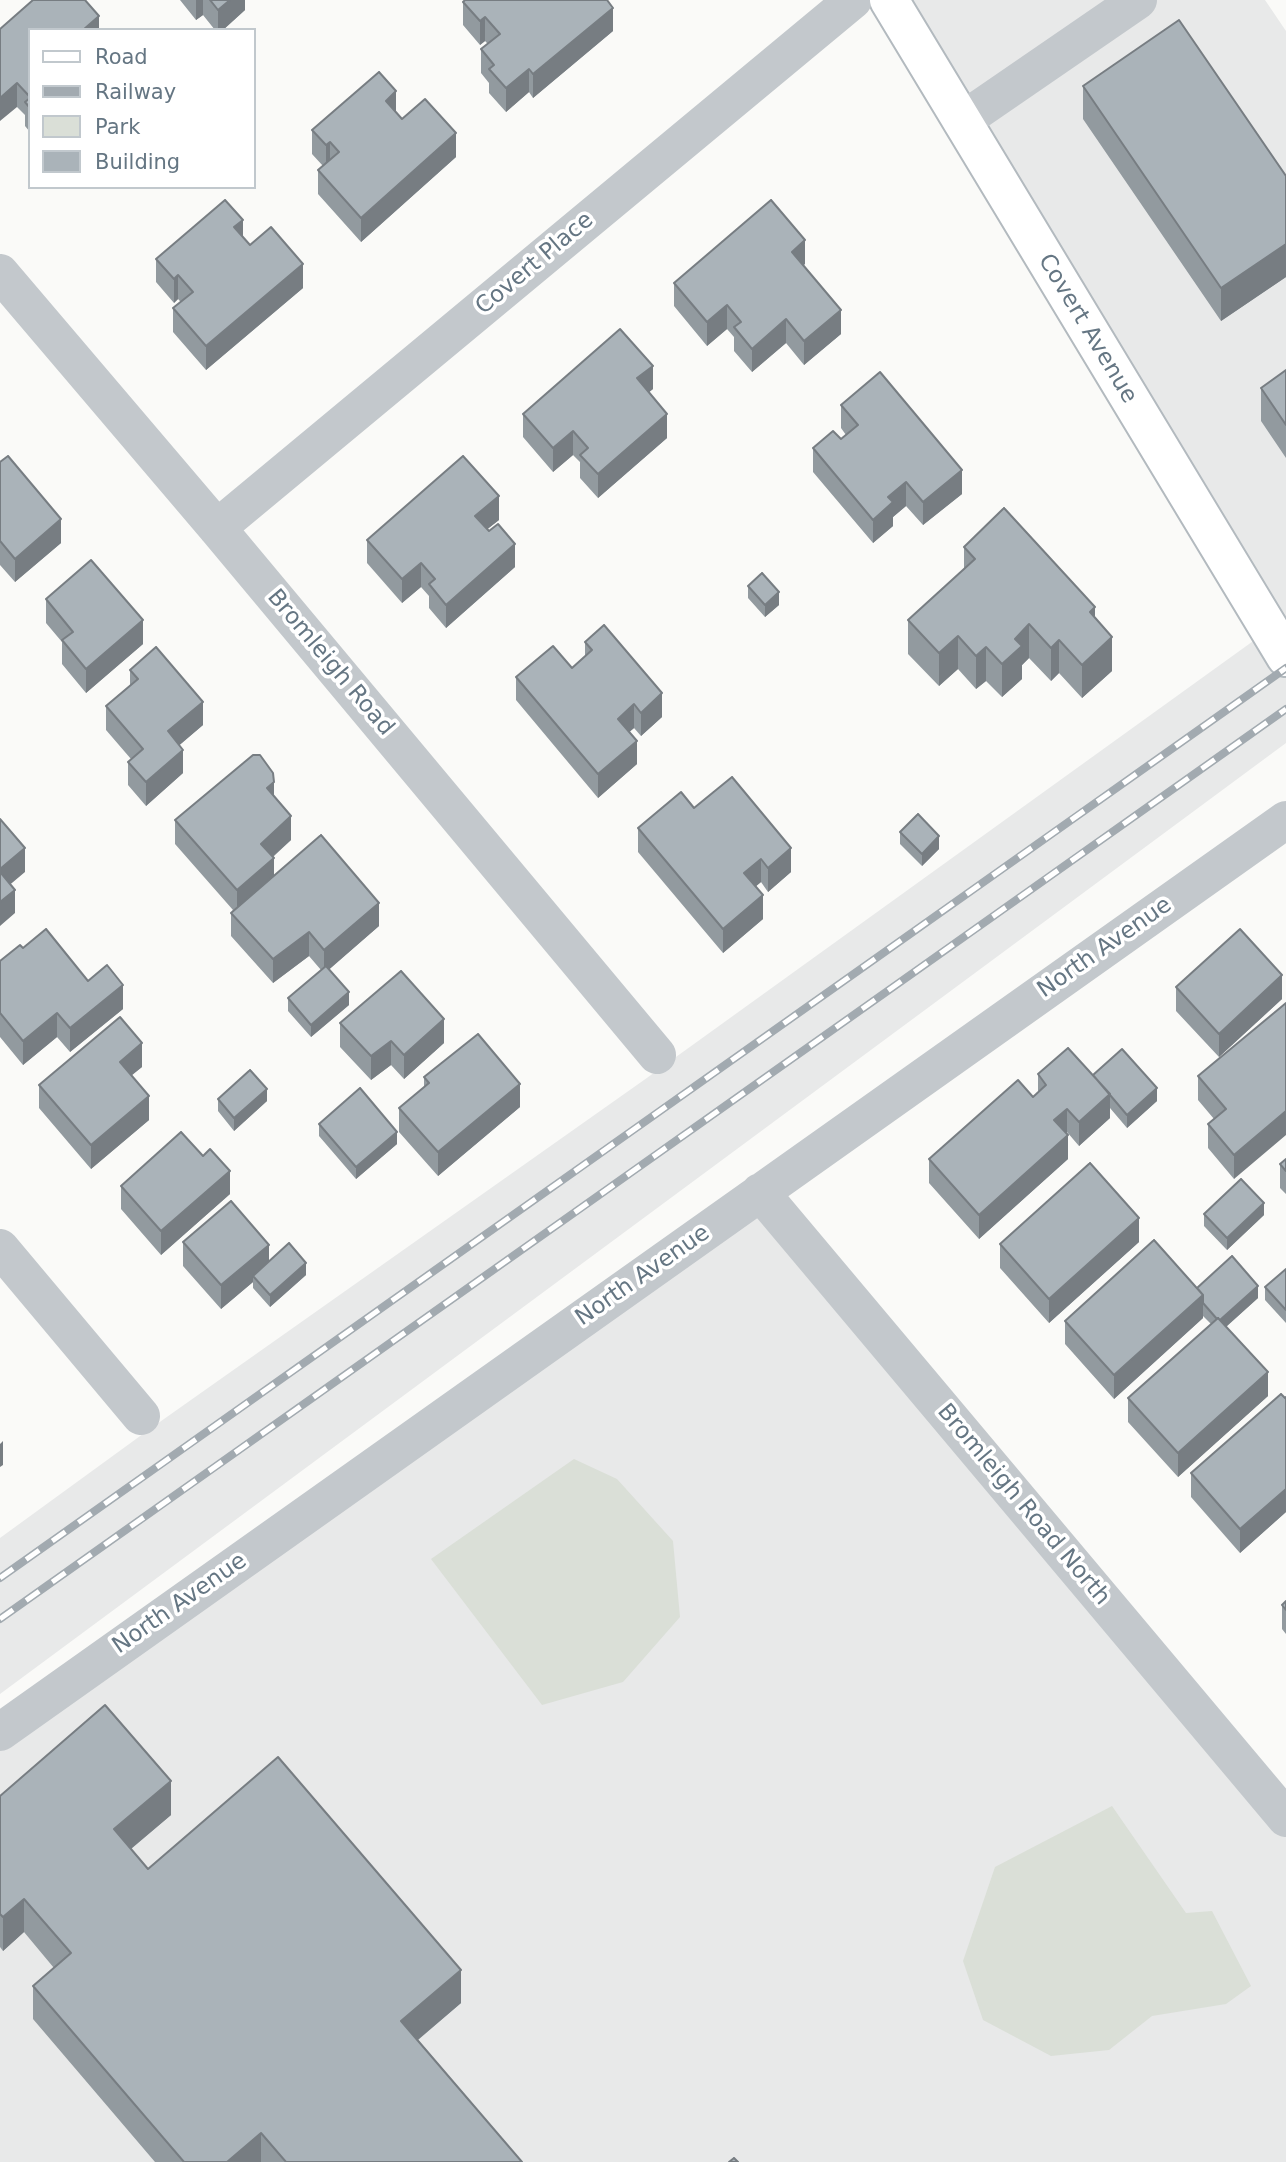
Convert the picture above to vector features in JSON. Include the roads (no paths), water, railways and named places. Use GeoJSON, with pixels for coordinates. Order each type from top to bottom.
{"type":"FeatureCollection","features":[{"type":"Feature","properties":{"kind":"main road","name":"Covert Avenue"},"geometry":{"type":"LineString","coordinates":[[889,0],[1286,657]]}},
{"type":"Feature","properties":{"kind":"street","name":"Covert Place"},"geometry":{"type":"LineString","coordinates":[[217,528],[853,0]]}},
{"type":"Feature","properties":{"kind":"street"},"geometry":{"type":"LineString","coordinates":[[962,121],[1138,0]]}},
{"type":"Feature","properties":{"kind":"street","name":"Bromleigh Road"},"geometry":{"type":"LineString","coordinates":[[0,273],[217,528],[657,1055]]}},
{"type":"Feature","properties":{"kind":"street","name":"North Avenue"},"geometry":{"type":"LineString","coordinates":[[0,1731],[1286,820]]}},
{"type":"Feature","properties":{"kind":"street","name":"Bromleigh Road North"},"geometry":{"type":"LineString","coordinates":[[760,1192],[1286,1818]]}},
{"type":"Feature","properties":{"kind":"street"},"geometry":{"type":"LineString","coordinates":[[0,1248],[141,1416]]}},
{"type":"Feature","properties":{"kind":"railway"},"geometry":{"type":"LineString","coordinates":[[0,1578],[1286,668]]}},
{"type":"Feature","properties":{"kind":"railway"},"geometry":{"type":"LineString","coordinates":[[0,1619],[1286,709]]}}]}
